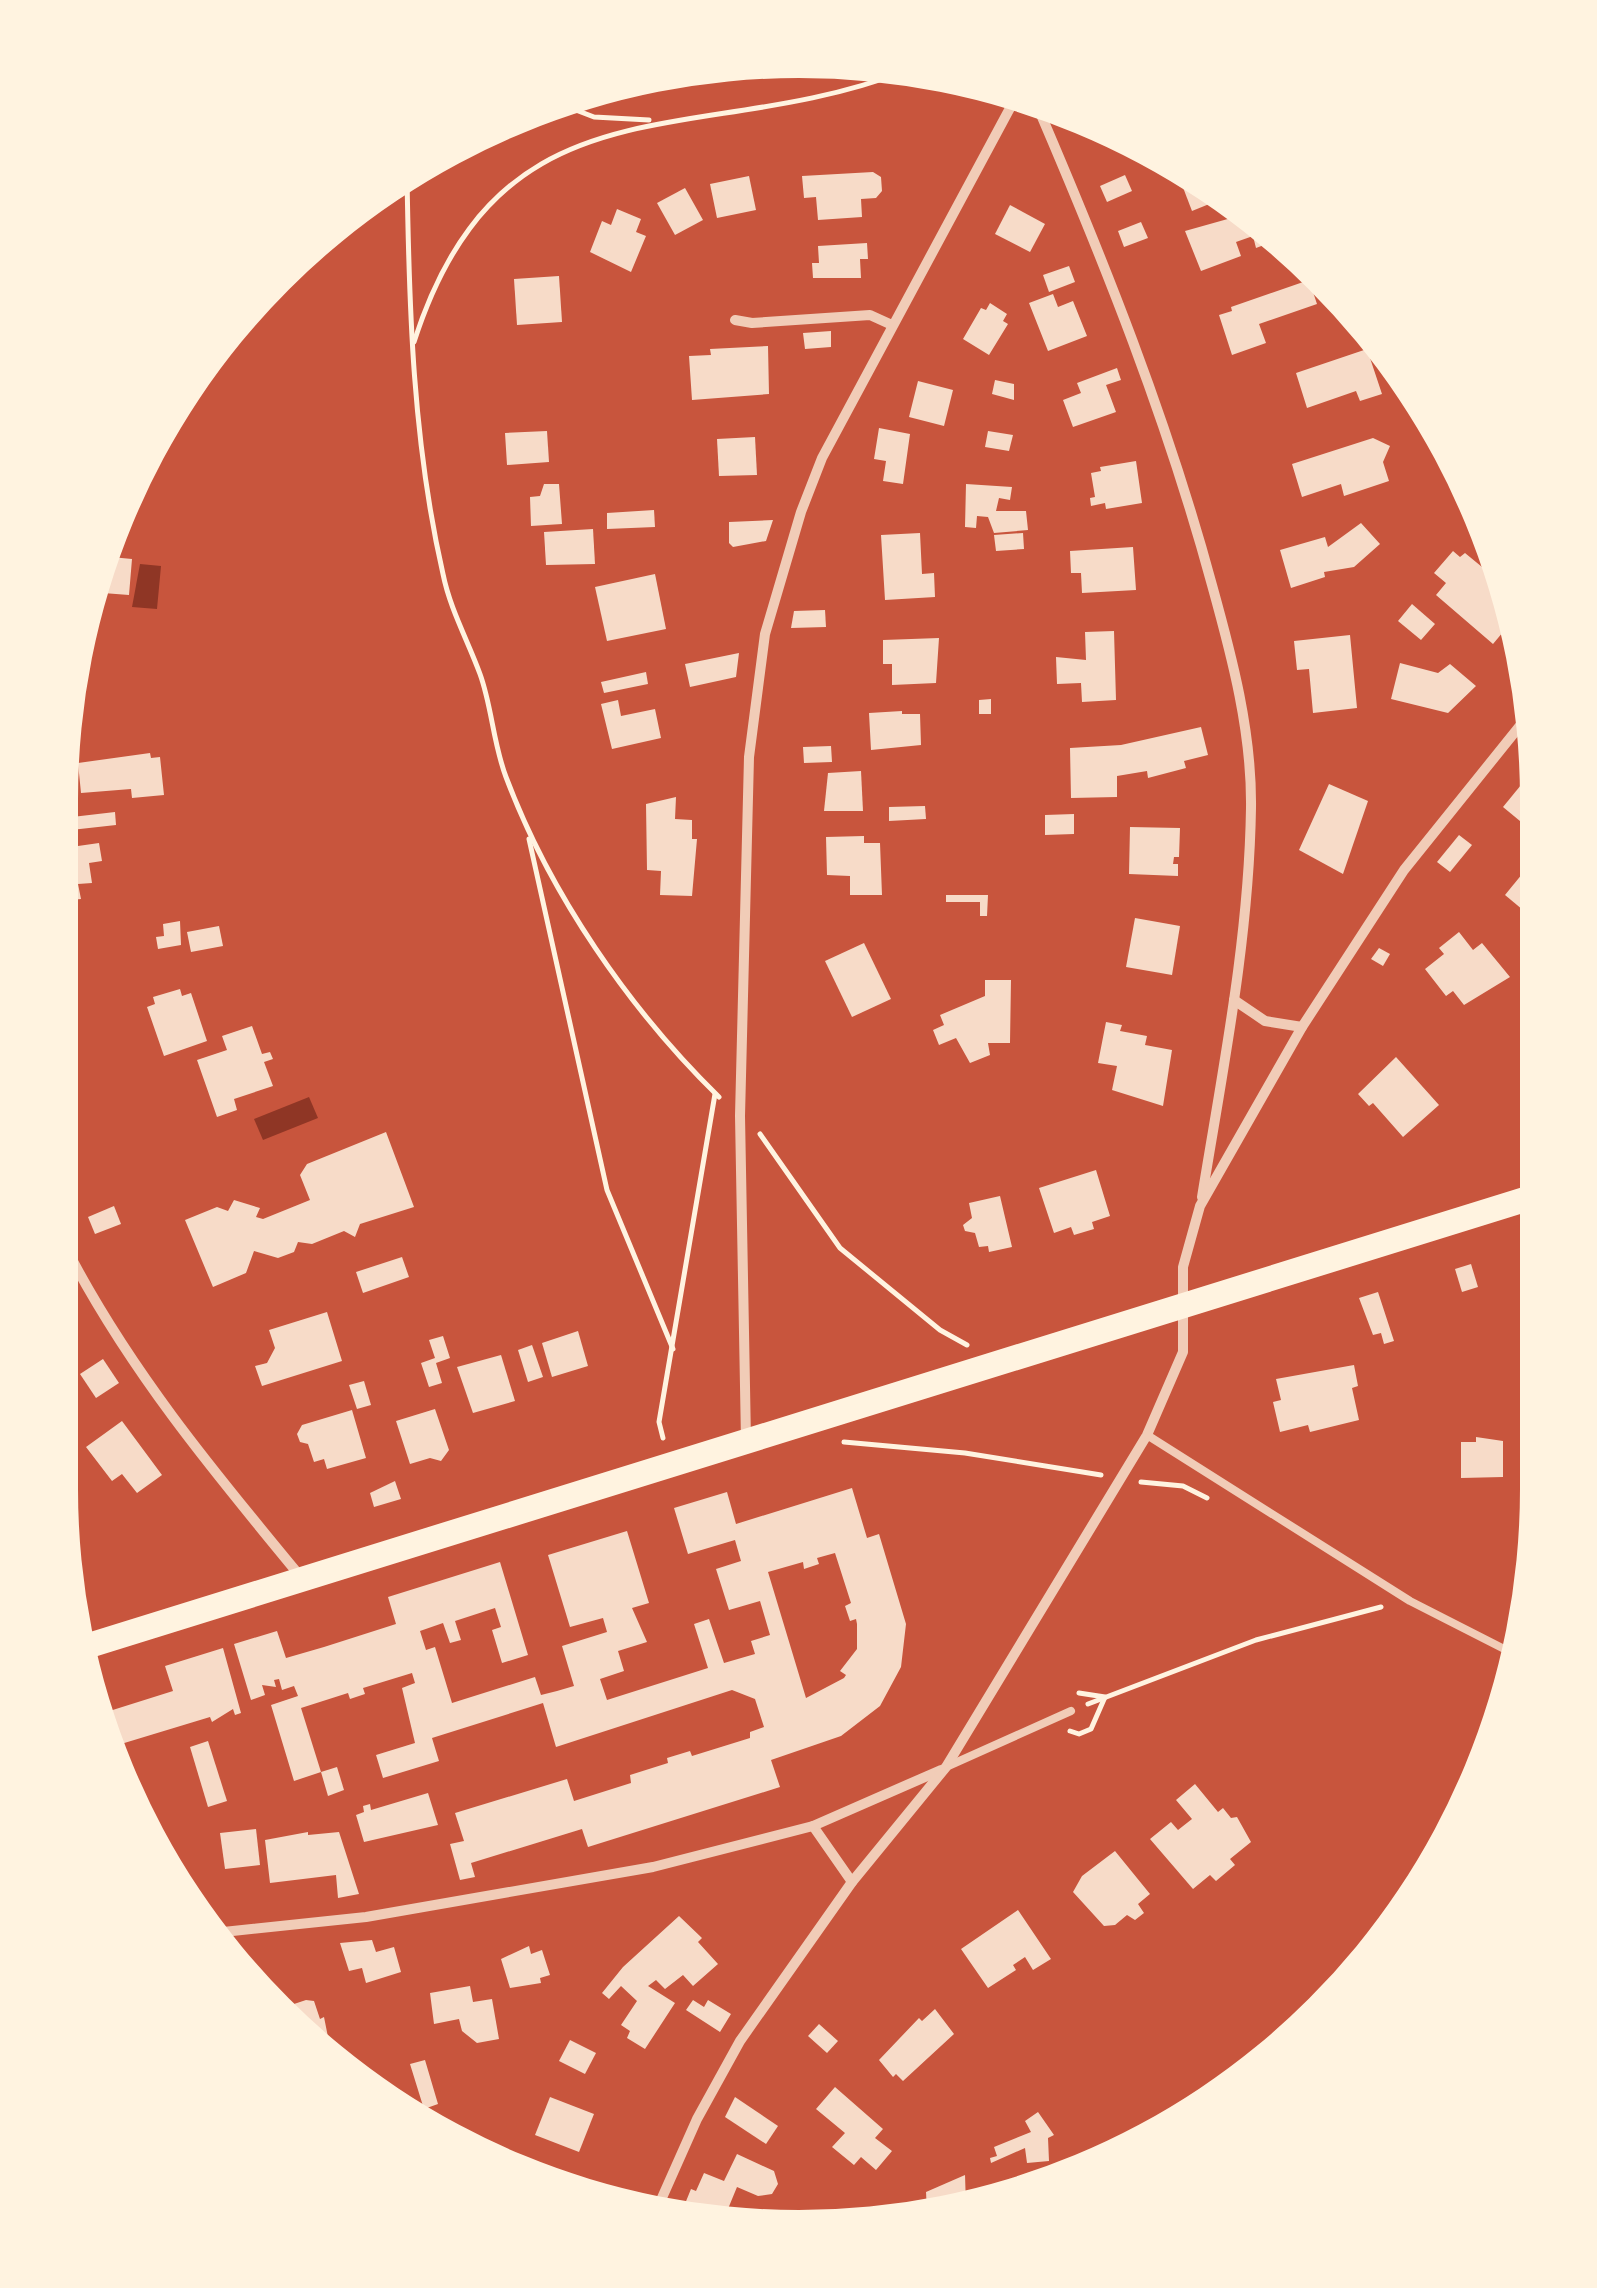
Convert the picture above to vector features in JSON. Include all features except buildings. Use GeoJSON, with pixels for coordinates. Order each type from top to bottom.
{"type":"FeatureCollection","features":[{"type":"Feature","properties":{"kind":"main road"},"geometry":{"type":"LineString","coordinates":[[94,1644],[1520,1201]]}},
{"type":"Feature","properties":{"kind":"street"},"geometry":{"type":"LineString","coordinates":[[746,1441],[740,1116],[749,758],[764,634],[796,527],[822,458],[1010,110]]}},
{"type":"Feature","properties":{"kind":"street"},"geometry":{"type":"LineString","coordinates":[[662,2198],[697,2119],[740,2041],[852,1882],[946,1767],[1148,1435],[1183,1352],[1183,1267],[1200,1206],[1234,1000],[1251,805],[1244,714],[1180,468],[1122,307],[1044,121]]}},
{"type":"Feature","properties":{"kind":"street"},"geometry":{"type":"LineString","coordinates":[[735,320],[752,323],[870,316],[892,325]]}},
{"type":"Feature","properties":{"kind":"street"},"geometry":{"type":"LineString","coordinates":[[1200,1206],[1302,1027],[1404,870],[1516,731]]}},
{"type":"Feature","properties":{"kind":"street"},"geometry":{"type":"LineString","coordinates":[[1234,1000],[1265,1021],[1302,1027]]}},
{"type":"Feature","properties":{"kind":"street"},"geometry":{"type":"LineString","coordinates":[[78,1269],[124,1350],[199,1454],[302,1578]]}},
{"type":"Feature","properties":{"kind":"street"},"geometry":{"type":"LineString","coordinates":[[229,1931],[366,1917],[517,1894],[653,1867],[813,1826],[946,1767]]}},
{"type":"Feature","properties":{"kind":"street"},"geometry":{"type":"LineString","coordinates":[[813,1826],[852,1882]]}},
{"type":"Feature","properties":{"kind":"lane"},"geometry":{"type":"LineString","coordinates":[[1148,1435],[1410,1602],[1502,1648]]}},
{"type":"Feature","properties":{"kind":"lane"},"geometry":{"type":"LineString","coordinates":[[946,1767],[1072,1711]]}},
{"type":"Feature","properties":{"kind":"path"},"geometry":{"type":"LineString","coordinates":[[412,348],[447,259],[507,185],[614,132],[657,121],[802,100],[868,81]]}},
{"type":"Feature","properties":{"kind":"path"},"geometry":{"type":"LineString","coordinates":[[581,112],[657,121]]}},
{"type":"Feature","properties":{"kind":"path"},"geometry":{"type":"LineString","coordinates":[[408,192],[412,348],[420,447],[443,577],[481,676],[504,771],[528,833],[607,1190],[673,1349]]}},
{"type":"Feature","properties":{"kind":"path"},"geometry":{"type":"LineString","coordinates":[[528,833],[603,957],[665,1040],[715,1094],[763,1136],[840,1248],[940,1330],[999,1362]]}},
{"type":"Feature","properties":{"kind":"path"},"geometry":{"type":"LineString","coordinates":[[669,1465],[659,1422],[715,1094]]}},
{"type":"Feature","properties":{"kind":"path"},"geometry":{"type":"LineString","coordinates":[[826,1440],[964,1454],[1183,1486],[1239,1514],[1261,1504]]}},
{"type":"Feature","properties":{"kind":"path"},"geometry":{"type":"LineString","coordinates":[[1072,1711],[1256,1640],[1334,1617],[1410,1602]]}},
{"type":"Feature","properties":{"kind":"shaded area"},"geometry":{"type":"Polygon","coordinates":[[[140,564],[161,566],[157,609],[132,607],[140,564]]]}},
{"type":"Feature","properties":{"kind":"shaded area"},"geometry":{"type":"Polygon","coordinates":[[[309,1097],[318,1118],[263,1140],[254,1119],[309,1097]]]}}]}
